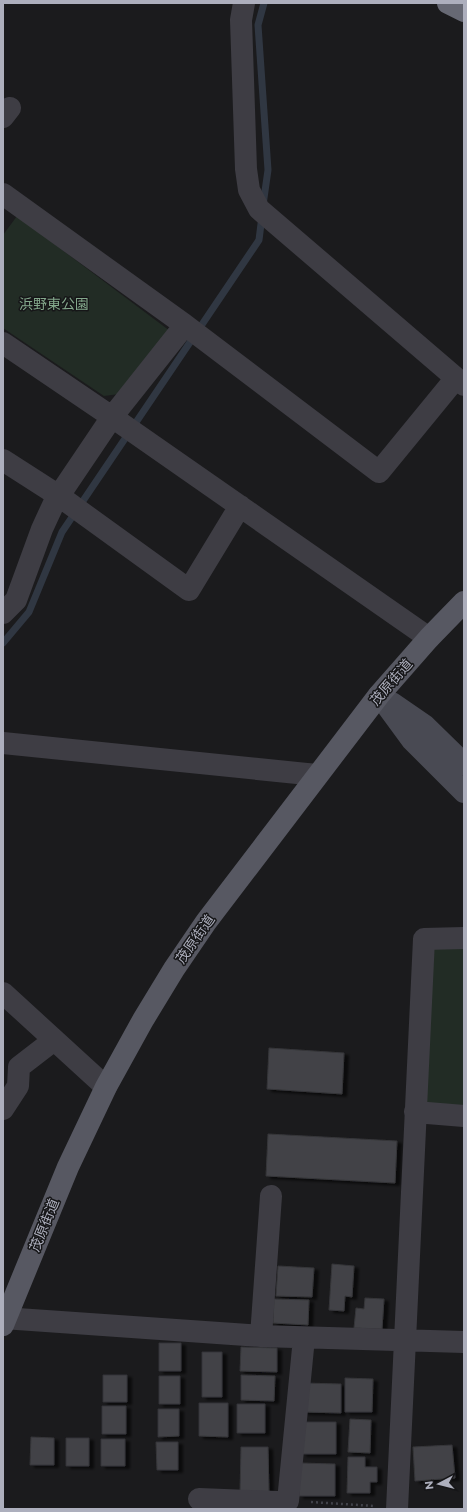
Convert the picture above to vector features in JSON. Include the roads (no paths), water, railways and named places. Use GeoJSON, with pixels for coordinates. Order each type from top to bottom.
{"type":"FeatureCollection","features":[{"type":"Feature","properties":{"kind":"highway"},"geometry":{"type":"LineString","coordinates":[[448,3],[464,11]]}},
{"type":"Feature","properties":{"kind":"main road","name":"茂原街道"},"geometry":{"type":"LineString","coordinates":[[4,1321],[68,1167],[106,1087],[143,1020],[190,945],[317,775],[379,695],[429,638],[464,602]]}},
{"type":"Feature","properties":{"kind":"street"},"geometry":{"type":"LineString","coordinates":[[3,194],[185,325],[379,472],[460,381],[259,209],[249,190],[246,169],[241,20],[244,3]]}},
{"type":"Feature","properties":{"kind":"street"},"geometry":{"type":"LineString","coordinates":[[3,614],[16,600],[42,529],[59,496],[112,417],[185,325]]}},
{"type":"Feature","properties":{"kind":"street"},"geometry":{"type":"LineString","coordinates":[[3,343],[112,417],[429,638]]}},
{"type":"Feature","properties":{"kind":"street"},"geometry":{"type":"LineString","coordinates":[[3,460],[59,496],[189,590],[240,506]]}},
{"type":"Feature","properties":{"kind":"street"},"geometry":{"type":"LineString","coordinates":[[379,695],[424,725],[464,764]]}},
{"type":"Feature","properties":{"kind":"street"},"geometry":{"type":"LineString","coordinates":[[379,695],[412,740],[464,792]]}},
{"type":"Feature","properties":{"kind":"street"},"geometry":{"type":"LineString","coordinates":[[3,743],[317,775]]}},
{"type":"Feature","properties":{"kind":"street"},"geometry":{"type":"LineString","coordinates":[[397,1508],[424,939],[464,938]]}},
{"type":"Feature","properties":{"kind":"street"},"geometry":{"type":"LineString","coordinates":[[3,993],[106,1087]]}},
{"type":"Feature","properties":{"kind":"street"},"geometry":{"type":"LineString","coordinates":[[3,1109],[18,1086],[19,1067],[54,1040]]}},
{"type":"Feature","properties":{"kind":"street"},"geometry":{"type":"LineString","coordinates":[[415,1112],[464,1116]]}},
{"type":"Feature","properties":{"kind":"street"},"geometry":{"type":"LineString","coordinates":[[261,1336],[271,1196]]}},
{"type":"Feature","properties":{"kind":"street"},"geometry":{"type":"LineString","coordinates":[[4,1321],[304,1338],[464,1342]]}},
{"type":"Feature","properties":{"kind":"street"},"geometry":{"type":"LineString","coordinates":[[199,1499],[277,1502],[288,1501],[304,1338]]}},
{"type":"Feature","properties":{"kind":"waterway"},"geometry":{"type":"LineString","coordinates":[[263,205],[268,170],[258,25],[264,3]]}},
{"type":"Feature","properties":{"kind":"waterway"},"geometry":{"type":"LineString","coordinates":[[3,643],[29,612],[62,532],[259,240],[262,216]]}},
{"type":"Feature","properties":{"kind":"park label","name":"浜野東公園"},"geometry":{"type":"Point","coordinates":[54,304]}}]}
